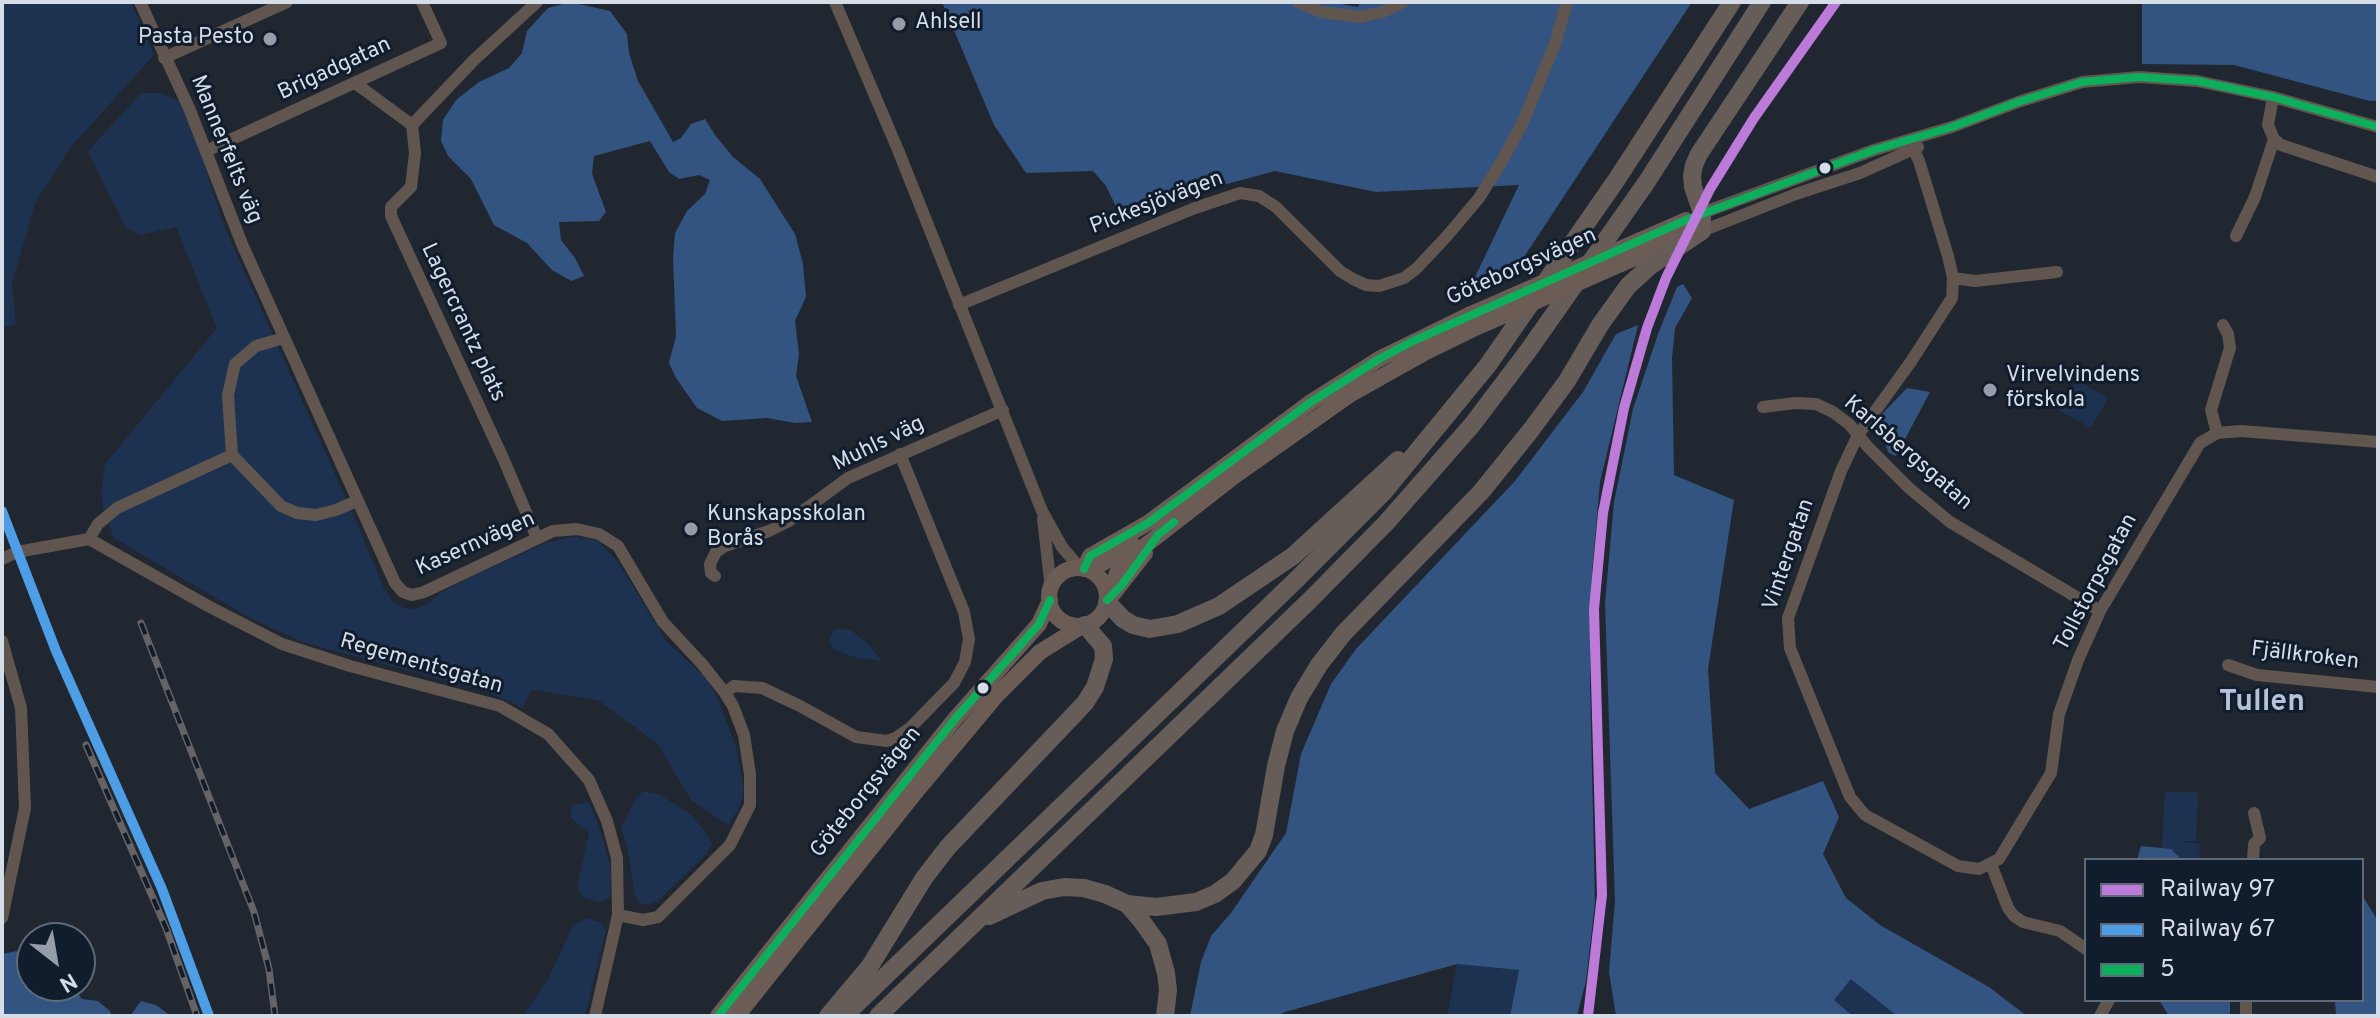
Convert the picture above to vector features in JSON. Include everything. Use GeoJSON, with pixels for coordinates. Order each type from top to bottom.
{"type":"FeatureCollection","features":[{"type":"Feature","properties":{"kind":"highway"},"geometry":{"type":"LineString","coordinates":[[844,1016],[1383,493],[1488,365],[1617,179],[1732,2]]}},
{"type":"Feature","properties":{"kind":"highway"},"geometry":{"type":"LineString","coordinates":[[878,1016],[1309,601],[1386,523],[1472,425],[1646,183],[1762,2]]}},
{"type":"Feature","properties":{"kind":"highway"},"geometry":{"type":"LineString","coordinates":[[1697,222],[1694,165],[1800,2]]}},
{"type":"Feature","properties":{"kind":"highway"},"geometry":{"type":"LineString","coordinates":[[972,924],[1042,891],[1064,887],[1084,888],[1127,904],[1156,907],[1196,902],[1224,887],[1247,867],[1264,835],[1285,731],[1299,698],[1319,665],[1343,634],[1481,492],[1567,381],[1600,325],[1628,286],[1650,266],[1697,222],[1702,221],[1699,226],[1677,240]]}},
{"type":"Feature","properties":{"kind":"highway"},"geometry":{"type":"LineString","coordinates":[[1108,600],[1123,619],[1150,629],[1178,624],[1219,606],[1293,556],[1450,412]]}},
{"type":"Feature","properties":{"kind":"highway"},"geometry":{"type":"LineString","coordinates":[[828,1016],[870,966],[924,878],[948,847],[1085,703],[1095,687],[1104,659],[1103,646],[1084,625]]}},
{"type":"Feature","properties":{"kind":"highway"},"geometry":{"type":"LineString","coordinates":[[1127,904],[1158,944],[1168,990],[1165,1016]]}},
{"type":"Feature","properties":{"kind":"main road","name":"Göteborgsvägen"},"geometry":{"type":"LineString","coordinates":[[1471,322],[1697,222]]}},
{"type":"Feature","properties":{"kind":"main road","name":"Göteborgsvägen"},"geometry":{"type":"LineString","coordinates":[[718,1016],[955,719],[1039,624],[1056,579],[1064,572],[1103,563],[1153,529],[1267,433],[1346,379],[1413,341],[1471,322],[1677,240]]}},
{"type":"Feature","properties":{"kind":"main road","name":"Göteborgsvägen"},"geometry":{"type":"LineString","coordinates":[[737,1016],[996,696],[1040,652],[1101,615],[1153,529]]}},
{"type":"Feature","properties":{"kind":"main road"},"geometry":{"type":"LineString","coordinates":[[1082,569],[1100,577],[1108,600]]}},
{"type":"Feature","properties":{"kind":"main road"},"geometry":{"type":"LineString","coordinates":[[1050,594],[1052,610],[1059,619],[1069,624],[1084,625]]}},
{"type":"Feature","properties":{"kind":"street"},"geometry":{"type":"LineString","coordinates":[[140,2],[164,58]]}},
{"type":"Feature","properties":{"kind":"street","name":"Mannerfelts väg"},"geometry":{"type":"LineString","coordinates":[[287,2],[164,58],[189,108],[228,212],[357,501]]}},
{"type":"Feature","properties":{"kind":"street","name":"Brigadgatan"},"geometry":{"type":"LineString","coordinates":[[206,151],[441,43],[422,2]]}},
{"type":"Feature","properties":{"kind":"street"},"geometry":{"type":"LineString","coordinates":[[355,83],[412,125],[474,60],[537,2]]}},
{"type":"Feature","properties":{"kind":"street"},"geometry":{"type":"LineString","coordinates":[[835,2],[898,150],[1042,511],[1062,547],[1082,569]]}},
{"type":"Feature","properties":{"kind":"street"},"geometry":{"type":"LineString","coordinates":[[1298,2],[1321,12],[1360,17],[1383,12],[1403,2]]}},
{"type":"Feature","properties":{"kind":"street","name":"Pickesjövägen"},"geometry":{"type":"LineString","coordinates":[[959,305],[1195,208],[1240,193],[1259,196],[1276,207],[1340,271],[1353,279],[1366,285],[1379,286],[1404,278],[1427,257],[1479,198],[1502,161],[1522,124],[1555,44],[1567,2]]}},
{"type":"Feature","properties":{"kind":"street","name":"Göteborgsvägen"},"geometry":{"type":"LineString","coordinates":[[1697,222],[1874,150],[2082,82],[2125,78],[2197,81],[2273,97],[2378,127]]}},
{"type":"Feature","properties":{"kind":"street"},"geometry":{"type":"LineString","coordinates":[[2273,97],[2268,125],[2274,139],[2281,145],[2378,177]]}},
{"type":"Feature","properties":{"kind":"street","name":"Lagercrantz plats"},"geometry":{"type":"LineString","coordinates":[[412,125],[415,153],[411,187],[394,204],[390,213],[537,538]]}},
{"type":"Feature","properties":{"kind":"street","name":"Göteborgsvägen"},"geometry":{"type":"LineString","coordinates":[[1697,222],[1749,212],[1860,173],[1914,150],[1952,127]]}},
{"type":"Feature","properties":{"kind":"street"},"geometry":{"type":"LineString","coordinates":[[2236,236],[2255,197],[2274,139]]}},
{"type":"Feature","properties":{"kind":"street"},"geometry":{"type":"LineString","coordinates":[[1914,150],[1953,278],[1975,281],[2057,272]]}},
{"type":"Feature","properties":{"kind":"street","name":"Vintergatan"},"geometry":{"type":"LineString","coordinates":[[1953,278],[1952,298],[1946,309],[1858,435],[1841,471],[1788,618],[1790,648],[1856,805],[1865,815],[1958,866],[1979,869],[1991,864]]}},
{"type":"Feature","properties":{"kind":"street"},"geometry":{"type":"LineString","coordinates":[[2223,325],[2230,348],[2211,410],[2217,433],[2241,431],[2378,442]]}},
{"type":"Feature","properties":{"kind":"street"},"geometry":{"type":"LineString","coordinates":[[284,338],[256,346],[235,364],[228,395],[232,455],[281,506],[297,513],[316,515],[357,501]]}},
{"type":"Feature","properties":{"kind":"street","name":"Karlsbergsgatan"},"geometry":{"type":"LineString","coordinates":[[1763,407],[1816,404],[1833,412],[1849,424],[1909,488],[1950,522],[2100,611]]}},
{"type":"Feature","properties":{"kind":"street","name":"Muhls väg"},"geometry":{"type":"LineString","coordinates":[[715,576],[709,569],[716,552],[725,546],[789,521],[848,478],[1003,410]]}},
{"type":"Feature","properties":{"kind":"street","name":"Tollstorpsgatan"},"geometry":{"type":"LineString","coordinates":[[1991,864],[2010,844],[2051,773],[2059,714],[2100,611],[2193,452],[2207,437],[2217,433]]}},
{"type":"Feature","properties":{"kind":"street"},"geometry":{"type":"LineString","coordinates":[[725,693],[734,686],[762,688],[856,737],[887,741],[910,728],[954,683],[965,662],[969,639],[964,612],[900,454]]}},
{"type":"Feature","properties":{"kind":"street"},"geometry":{"type":"LineString","coordinates":[[2,559],[17,552],[89,539],[98,524],[117,508],[232,455]]}},
{"type":"Feature","properties":{"kind":"street","name":"Kasernvägen"},"geometry":{"type":"LineString","coordinates":[[357,501],[395,583],[403,592],[412,595],[553,531],[587,530],[612,540],[663,622],[725,693],[744,735],[750,774],[750,805],[737,832],[730,845],[664,913],[653,920],[618,915]]}},
{"type":"Feature","properties":{"kind":"street"},"geometry":{"type":"LineString","coordinates":[[1042,511],[1050,594]]}},
{"type":"Feature","properties":{"kind":"street","name":"Regementsgatan"},"geometry":{"type":"LineString","coordinates":[[89,539],[282,644],[350,666],[500,706],[548,734],[589,780],[607,821],[618,866],[618,915],[595,1016]]}},
{"type":"Feature","properties":{"kind":"street"},"geometry":{"type":"LineString","coordinates":[[2,641],[21,708],[25,808],[4,912]]}},
{"type":"Feature","properties":{"kind":"street","name":"Fjällkroken"},"geometry":{"type":"LineString","coordinates":[[2228,665],[2257,675],[2378,687]]}},
{"type":"Feature","properties":{"kind":"street"},"geometry":{"type":"LineString","coordinates":[[2253,858],[2254,844],[2260,838],[2254,813]]}},
{"type":"Feature","properties":{"kind":"street"},"geometry":{"type":"LineString","coordinates":[[1991,864],[2014,916],[2023,922],[2060,931],[2084,948]]}},
{"type":"Feature","properties":{"kind":"shaded area"},"geometry":{"type":"Polygon","coordinates":[[[2,2],[131,2],[154,55],[70,148],[35,203],[12,284],[16,325],[2,327],[2,2]]]}},
{"type":"Feature","properties":{"kind":"shaded area"},"geometry":{"type":"Polygon","coordinates":[[[570,2],[610,11],[627,34],[638,81],[673,142],[681,138],[691,124],[705,119],[733,157],[760,179],[795,234],[803,264],[806,297],[795,321],[799,354],[796,376],[812,422],[795,423],[767,418],[722,421],[697,408],[669,363],[676,336],[675,233],[687,211],[705,194],[710,180],[699,175],[679,179],[669,172],[650,141],[594,156],[592,174],[606,212],[599,221],[559,222],[561,240],[584,276],[571,281],[552,270],[527,243],[494,225],[471,179],[448,156],[441,141],[443,120],[456,100],[479,82],[509,68],[522,53],[527,31],[548,8],[570,2]]]}},
{"type":"Feature","properties":{"kind":"shaded area"},"geometry":{"type":"Polygon","coordinates":[[[942,2],[1330,2],[1358,7],[1360,2],[1692,2],[1518,266],[1465,298],[1519,185],[1376,192],[1275,171],[1197,192],[1124,223],[1106,186],[1093,171],[1026,173],[994,125],[942,2]]]}},
{"type":"Feature","properties":{"kind":"shaded area"},"geometry":{"type":"Polygon","coordinates":[[[2142,2],[2378,2],[2378,101],[2234,65],[2142,64],[2142,2]]]}},
{"type":"Feature","properties":{"kind":"shaded area"},"geometry":{"type":"Polygon","coordinates":[[[141,93],[160,93],[179,101],[193,130],[224,226],[383,586],[393,602],[404,608],[416,609],[473,576],[545,543],[574,536],[597,540],[618,562],[667,642],[705,677],[717,697],[737,750],[743,783],[738,810],[728,825],[691,800],[658,744],[598,700],[532,690],[522,707],[485,691],[305,643],[250,618],[114,538],[103,508],[101,491],[105,464],[217,328],[176,227],[141,235],[126,228],[88,151],[141,93]]]}},
{"type":"Feature","properties":{"kind":"shaded area"},"geometry":{"type":"Polygon","coordinates":[[[1683,284],[1692,298],[1675,328],[1672,358],[1674,475],[1734,500],[1708,669],[1715,773],[1749,809],[1823,781],[1839,817],[1823,854],[1846,898],[1880,925],[1989,987],[2027,1016],[1897,1016],[1851,979],[1834,1000],[1853,1016],[1616,1016],[1609,972],[1615,901],[1605,603],[1614,502],[1633,409],[1658,334],[1677,287],[1683,284]]]}},
{"type":"Feature","properties":{"kind":"shaded area"},"geometry":{"type":"Polygon","coordinates":[[[1638,325],[1600,482],[1592,572],[1590,683],[1595,902],[1586,981],[1577,1016],[1510,1016],[1519,970],[1457,964],[1277,1016],[1190,1016],[1201,962],[1211,936],[1231,913],[1286,833],[1301,754],[1331,684],[1356,649],[1515,481],[1583,392],[1616,334],[1638,325]]]}},
{"type":"Feature","properties":{"kind":"shaded area"},"geometry":{"type":"Polygon","coordinates":[[[2076,380],[2108,398],[2091,428],[2059,410],[2076,380]]]}},
{"type":"Feature","properties":{"kind":"shaded area"},"geometry":{"type":"Polygon","coordinates":[[[1907,388],[1930,392],[1896,456],[1889,453],[1876,426],[1883,413],[1907,388]]]}},
{"type":"Feature","properties":{"kind":"shaded area"},"geometry":{"type":"Polygon","coordinates":[[[843,628],[867,643],[882,661],[857,658],[835,650],[829,642],[830,638],[835,630],[843,628]]]}},
{"type":"Feature","properties":{"kind":"shaded area"},"geometry":{"type":"Polygon","coordinates":[[[644,791],[659,794],[691,815],[712,844],[707,853],[657,902],[647,905],[639,903],[634,893],[628,850],[621,828],[636,798],[644,791]]]}},
{"type":"Feature","properties":{"kind":"shaded area"},"geometry":{"type":"Polygon","coordinates":[[[2165,792],[2198,792],[2196,841],[2178,841],[2200,844],[2199,858],[2164,858],[2165,792]]]}},
{"type":"Feature","properties":{"kind":"shaded area"},"geometry":{"type":"Polygon","coordinates":[[[588,802],[598,823],[610,865],[609,899],[600,902],[584,898],[577,887],[589,833],[570,817],[572,805],[588,802]]]}},
{"type":"Feature","properties":{"kind":"shaded area"},"geometry":{"type":"Polygon","coordinates":[[[2141,846],[2171,849],[2180,858],[2138,858],[2141,846]]]}},
{"type":"Feature","properties":{"kind":"shaded area"},"geometry":{"type":"Polygon","coordinates":[[[2364,898],[2378,921],[2378,1016],[2336,1016],[2335,1002],[2364,1002],[2364,898]]]}},
{"type":"Feature","properties":{"kind":"shaded area"},"geometry":{"type":"Polygon","coordinates":[[[587,918],[600,922],[606,930],[585,1016],[523,1016],[547,981],[573,926],[587,918]]]}},
{"type":"Feature","properties":{"kind":"shaded area"},"geometry":{"type":"Polygon","coordinates":[[[16,951],[16,1002],[98,1001],[112,1016],[2,1016],[2,954],[16,951]]]}},
{"type":"Feature","properties":{"kind":"shaded area"},"geometry":{"type":"Polygon","coordinates":[[[1457,964],[1519,970],[1510,1016],[1447,1016],[1457,964]]]}},
{"type":"Feature","properties":{"kind":"shaded area"},"geometry":{"type":"Polygon","coordinates":[[[1851,979],[1897,1016],[1853,1016],[1834,1000],[1851,979]]]}},
{"type":"Feature","properties":{"kind":"shaded area"},"geometry":{"type":"Polygon","coordinates":[[[141,1001],[156,1005],[171,1016],[130,1016],[141,1001]]]}},
{"type":"Feature","properties":{"kind":"shaded area"},"geometry":{"type":"Polygon","coordinates":[[[2160,1002],[2230,1002],[2230,1016],[2169,1016],[2160,1002]]]}},
{"type":"Feature","properties":{"kind":"railway"},"geometry":{"type":"LineString","coordinates":[[141,623],[254,912],[269,969],[275,1016]]}},
{"type":"Feature","properties":{"kind":"railway"},"geometry":{"type":"LineString","coordinates":[[86,745],[166,928],[197,1016]]}},
{"type":"Feature","properties":{"kind":"rail line","name":"97"},"geometry":{"type":"LineString","coordinates":[[1588,1016],[1602,895],[1594,609],[1603,513],[1624,408],[1647,328],[1666,278],[1710,189],[1754,118],[1836,2]]}},
{"type":"Feature","properties":{"kind":"rail line","name":"67"},"geometry":{"type":"LineString","coordinates":[[2,511],[56,651],[162,889],[209,1016]]}},
{"type":"Feature","properties":{"kind":"transit line","name":"5"},"geometry":{"type":"LineString","coordinates":[[1084,569],[1090,556],[1148,523],[1311,402],[1379,359],[1686,220],[1874,150],[2082,82],[2139,77],[2197,81],[2273,97],[2378,127]]}},
{"type":"Feature","properties":{"kind":"transit line","name":"5"},"geometry":{"type":"LineString","coordinates":[[1107,600],[1158,535],[1174,522]]}},
{"type":"Feature","properties":{"kind":"transit line","name":"5"},"geometry":{"type":"LineString","coordinates":[[718,1016],[955,719],[1039,624],[1050,600]]}},
{"type":"Feature","properties":{"kind":"place","name":"Ahlsell"},"geometry":{"type":"Point","coordinates":[899,24]}},
{"type":"Feature","properties":{"kind":"place","name":"Pasta Pesto"},"geometry":{"type":"Point","coordinates":[270,39]}},
{"type":"Feature","properties":{"kind":"place","name":"Virvelvindens förskola"},"geometry":{"type":"Point","coordinates":[1990,390]}},
{"type":"Feature","properties":{"kind":"place","name":"Kunskapsskolan Borås"},"geometry":{"type":"Point","coordinates":[691,529]}},
{"type":"Feature","properties":{"kind":"district","name":"Tullen"},"geometry":{"type":"Point","coordinates":[2262,704]}}]}
